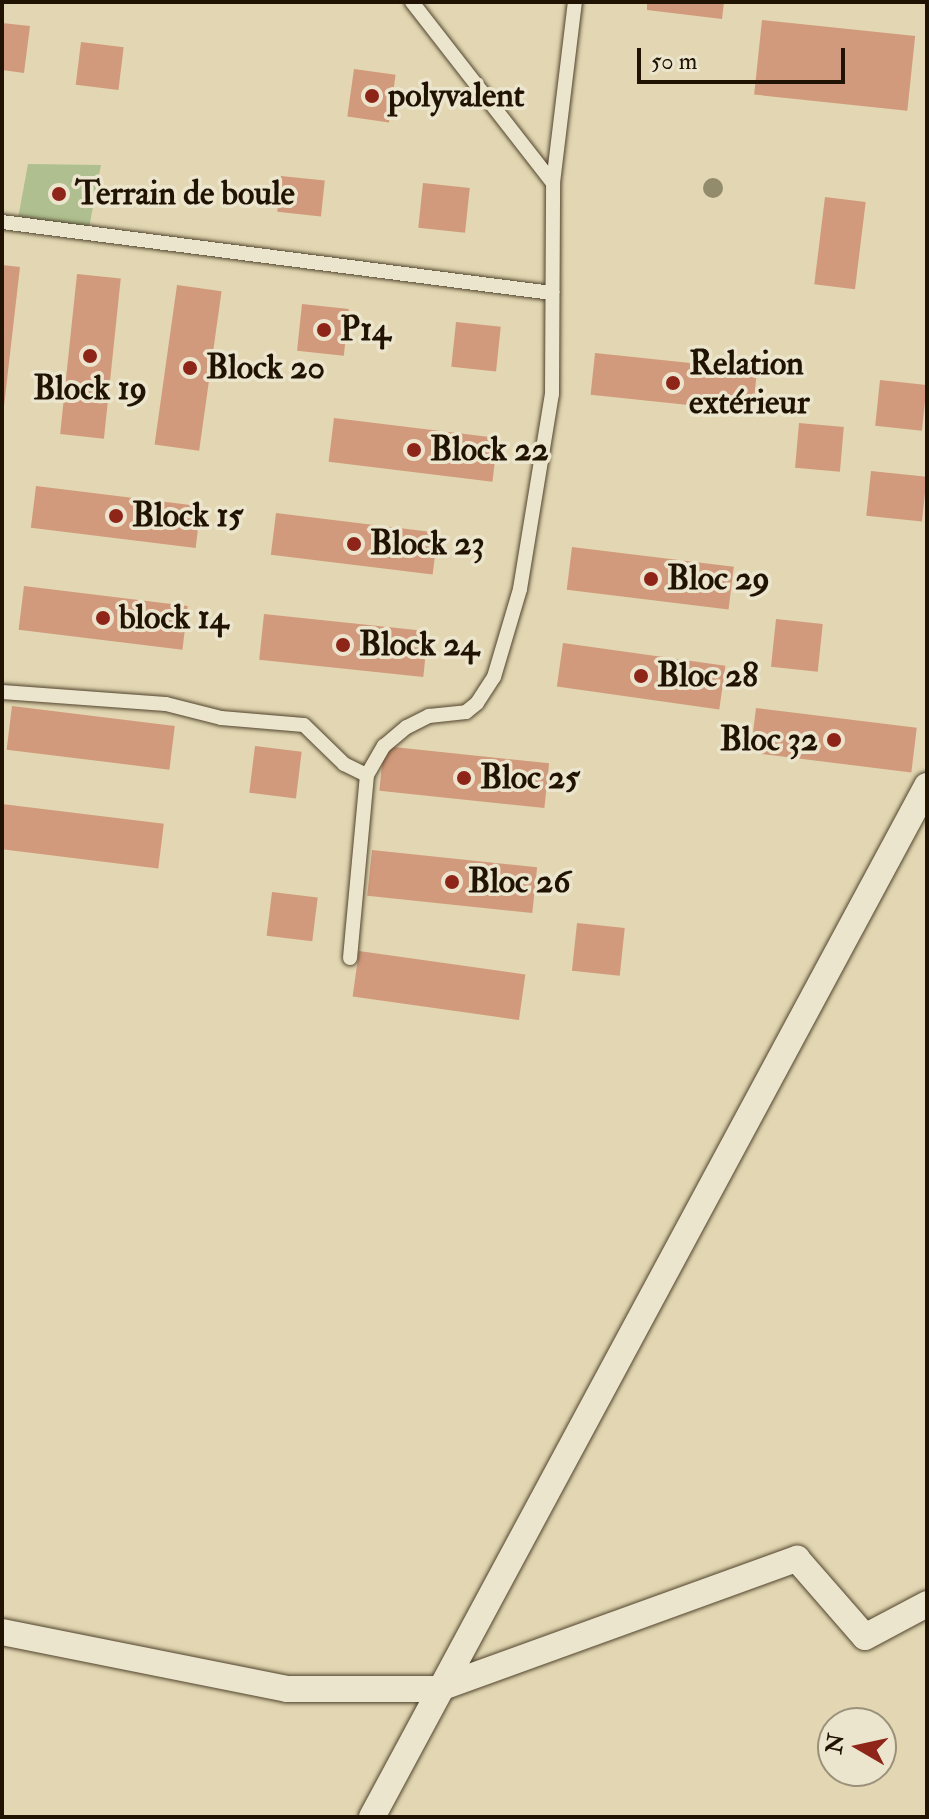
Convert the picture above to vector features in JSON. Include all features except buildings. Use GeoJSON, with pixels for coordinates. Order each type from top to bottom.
{"type":"FeatureCollection","features":[{"type":"Feature","properties":{"kind":"street"},"geometry":{"type":"LineString","coordinates":[[372,1817],[437,1689],[927,786]]}},
{"type":"Feature","properties":{"kind":"street"},"geometry":{"type":"LineString","coordinates":[[2,1632],[287,1689],[437,1689],[797,1559],[865,1637],[927,1604]]}},
{"type":"Feature","properties":{"kind":"lane"},"geometry":{"type":"LineString","coordinates":[[412,2],[553,183]]}},
{"type":"Feature","properties":{"kind":"lane"},"geometry":{"type":"LineString","coordinates":[[350,958],[367,775],[384,746],[407,727],[429,716],[466,712],[494,677],[520,589],[552,394],[553,183],[575,2]]}},
{"type":"Feature","properties":{"kind":"lane"},"geometry":{"type":"LineString","coordinates":[[2,222],[552,293]]}},
{"type":"Feature","properties":{"kind":"lane"},"geometry":{"type":"LineString","coordinates":[[2,692],[166,704],[221,718],[304,725],[344,764],[367,775]]}},
{"type":"Feature","properties":{"kind":"green space","name":"Terrain de boule"},"geometry":{"type":"Polygon","coordinates":[[[28,164],[101,165],[88,233],[17,224],[28,164]]]}},
{"type":"Feature","properties":{"kind":"place","name":"polyvalent"},"geometry":{"type":"Point","coordinates":[372,96]}},
{"type":"Feature","properties":{"kind":"place","name":"Terrain de boule"},"geometry":{"type":"Point","coordinates":[59,194]}},
{"type":"Feature","properties":{"kind":"place","name":"P14"},"geometry":{"type":"Point","coordinates":[324,330]}},
{"type":"Feature","properties":{"kind":"place","name":"Block 19"},"geometry":{"type":"Point","coordinates":[90,356]}},
{"type":"Feature","properties":{"kind":"place","name":"Block 20"},"geometry":{"type":"Point","coordinates":[190,368]}},
{"type":"Feature","properties":{"kind":"place","name":"Relation extérieur"},"geometry":{"type":"Point","coordinates":[673,383]}},
{"type":"Feature","properties":{"kind":"place","name":"Block 22"},"geometry":{"type":"Point","coordinates":[414,450]}},
{"type":"Feature","properties":{"kind":"place","name":"Block 15"},"geometry":{"type":"Point","coordinates":[116,516]}},
{"type":"Feature","properties":{"kind":"place","name":"Block 23"},"geometry":{"type":"Point","coordinates":[354,544]}},
{"type":"Feature","properties":{"kind":"place","name":"Bloc 29"},"geometry":{"type":"Point","coordinates":[651,579]}},
{"type":"Feature","properties":{"kind":"place","name":"block 14"},"geometry":{"type":"Point","coordinates":[103,618]}},
{"type":"Feature","properties":{"kind":"place","name":"Block 24"},"geometry":{"type":"Point","coordinates":[343,645]}},
{"type":"Feature","properties":{"kind":"place","name":"Bloc 28"},"geometry":{"type":"Point","coordinates":[641,676]}},
{"type":"Feature","properties":{"kind":"place","name":"Bloc 32"},"geometry":{"type":"Point","coordinates":[834,740]}},
{"type":"Feature","properties":{"kind":"place","name":"Bloc 25"},"geometry":{"type":"Point","coordinates":[464,778]}},
{"type":"Feature","properties":{"kind":"place","name":"Bloc 26"},"geometry":{"type":"Point","coordinates":[452,882]}}]}
